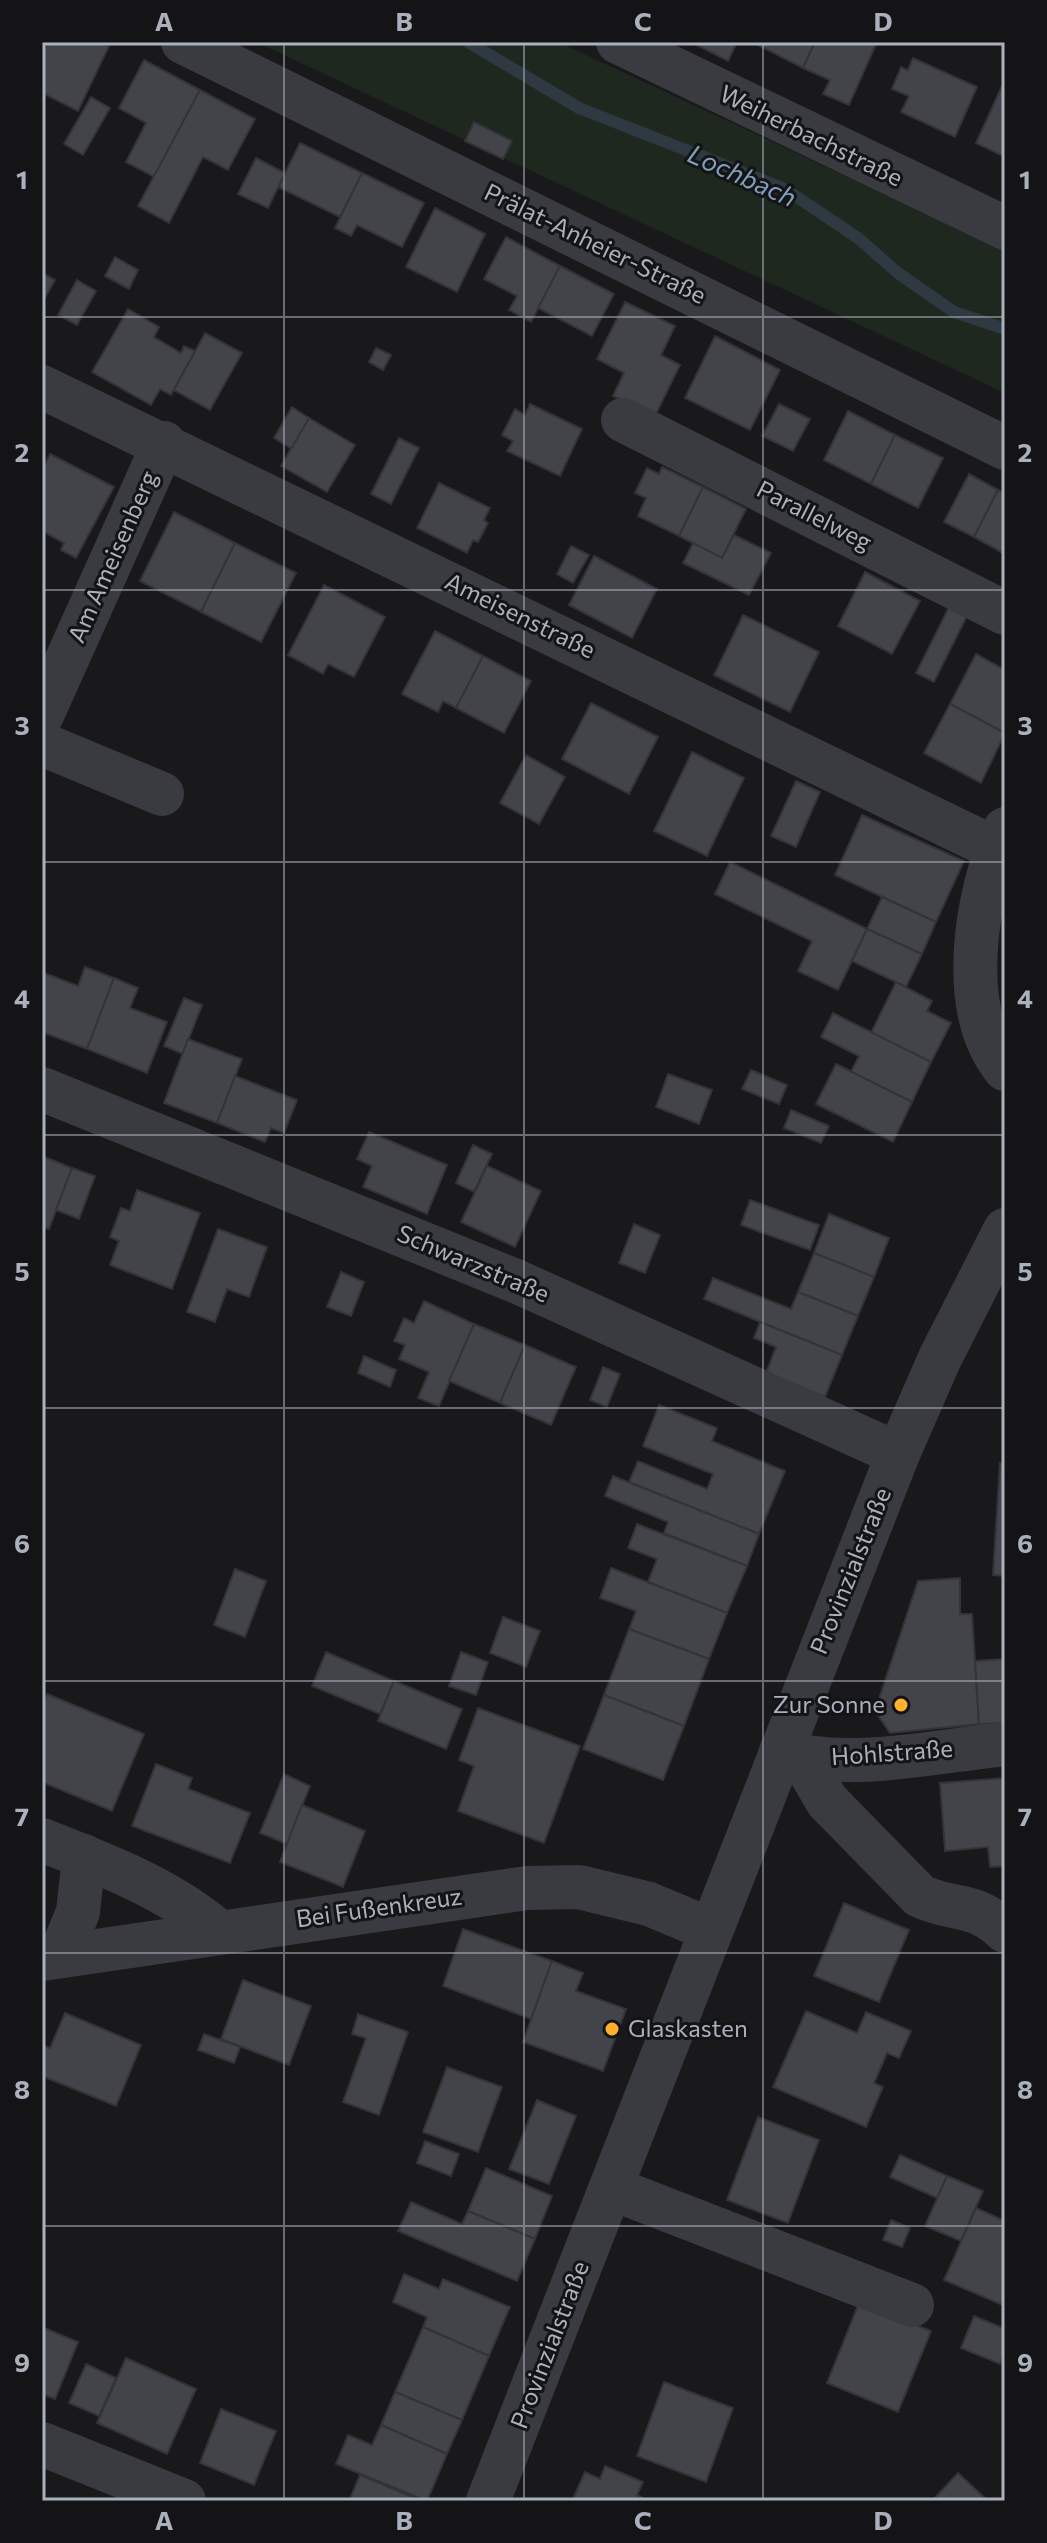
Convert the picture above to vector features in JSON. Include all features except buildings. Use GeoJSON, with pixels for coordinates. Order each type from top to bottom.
{"type":"FeatureCollection","features":[{"type":"Feature","properties":{"kind":"street","name":"Prälat-Anheier-Straße"},"geometry":{"type":"LineString","coordinates":[[183,42],[1005,448]]}},
{"type":"Feature","properties":{"kind":"street","name":"Weiherbachstraße"},"geometry":{"type":"LineString","coordinates":[[618,42],[1005,228]]}},
{"type":"Feature","properties":{"kind":"street","name":"Ameisenstraße"},"geometry":{"type":"LineString","coordinates":[[42,387],[1001,839]]}},
{"type":"Feature","properties":{"kind":"street","name":"Parallelweg"},"geometry":{"type":"LineString","coordinates":[[623,420],[1005,613]]}},
{"type":"Feature","properties":{"kind":"street","name":"Am Ameisenberg"},"geometry":{"type":"LineString","coordinates":[[42,715],[164,443]]}},
{"type":"Feature","properties":{"kind":"street"},"geometry":{"type":"LineString","coordinates":[[42,744],[162,794]]}},
{"type":"Feature","properties":{"kind":"street"},"geometry":{"type":"LineString","coordinates":[[1001,839],[979,910],[976,980],[985,1028],[1005,1069]]}},
{"type":"Feature","properties":{"kind":"street","name":"Schwarzstraße"},"geometry":{"type":"LineString","coordinates":[[42,1089],[518,1282],[898,1454]]}},
{"type":"Feature","properties":{"kind":"street","name":"Provinzialstraße"},"geometry":{"type":"LineString","coordinates":[[488,2501],[711,1930],[791,1754],[898,1454],[947,1345],[1005,1230]]}},
{"type":"Feature","properties":{"kind":"street","name":"Hohlstraße"},"geometry":{"type":"LineString","coordinates":[[791,1754],[842,1760],[1005,1744]]}},
{"type":"Feature","properties":{"kind":"street"},"geometry":{"type":"LineString","coordinates":[[791,1754],[827,1801],[920,1896],[934,1902],[975,1909],[1005,1931]]}},
{"type":"Feature","properties":{"kind":"street"},"geometry":{"type":"LineString","coordinates":[[42,1840],[84,1856],[190,1908],[218,1931]]}},
{"type":"Feature","properties":{"kind":"street"},"geometry":{"type":"LineString","coordinates":[[51,1958],[78,1912],[84,1856]]}},
{"type":"Feature","properties":{"kind":"street","name":"Bei Fußenkreuz"},"geometry":{"type":"LineString","coordinates":[[51,1958],[218,1931],[527,1888],[579,1887],[649,1904],[711,1930]]}},
{"type":"Feature","properties":{"kind":"street"},"geometry":{"type":"LineString","coordinates":[[611,2188],[912,2305]]}},
{"type":"Feature","properties":{"kind":"street"},"geometry":{"type":"LineString","coordinates":[[42,2444],[184,2501]]}},
{"type":"Feature","properties":{"kind":"green space"},"geometry":{"type":"Polygon","coordinates":[[[256,42],[558,42],[1005,250],[1005,393],[256,42]]]}},
{"type":"Feature","properties":{"kind":"waterway","name":"Lochbach"},"geometry":{"type":"LineString","coordinates":[[468,42],[579,108],[785,189],[858,238],[898,273],[954,312],[1005,329]]}},
{"type":"Feature","properties":{"kind":"place","name":"Zur Sonne"},"geometry":{"type":"Point","coordinates":[901,1705]}},
{"type":"Feature","properties":{"kind":"place","name":"Glaskasten"},"geometry":{"type":"Point","coordinates":[612,2029]}}]}
